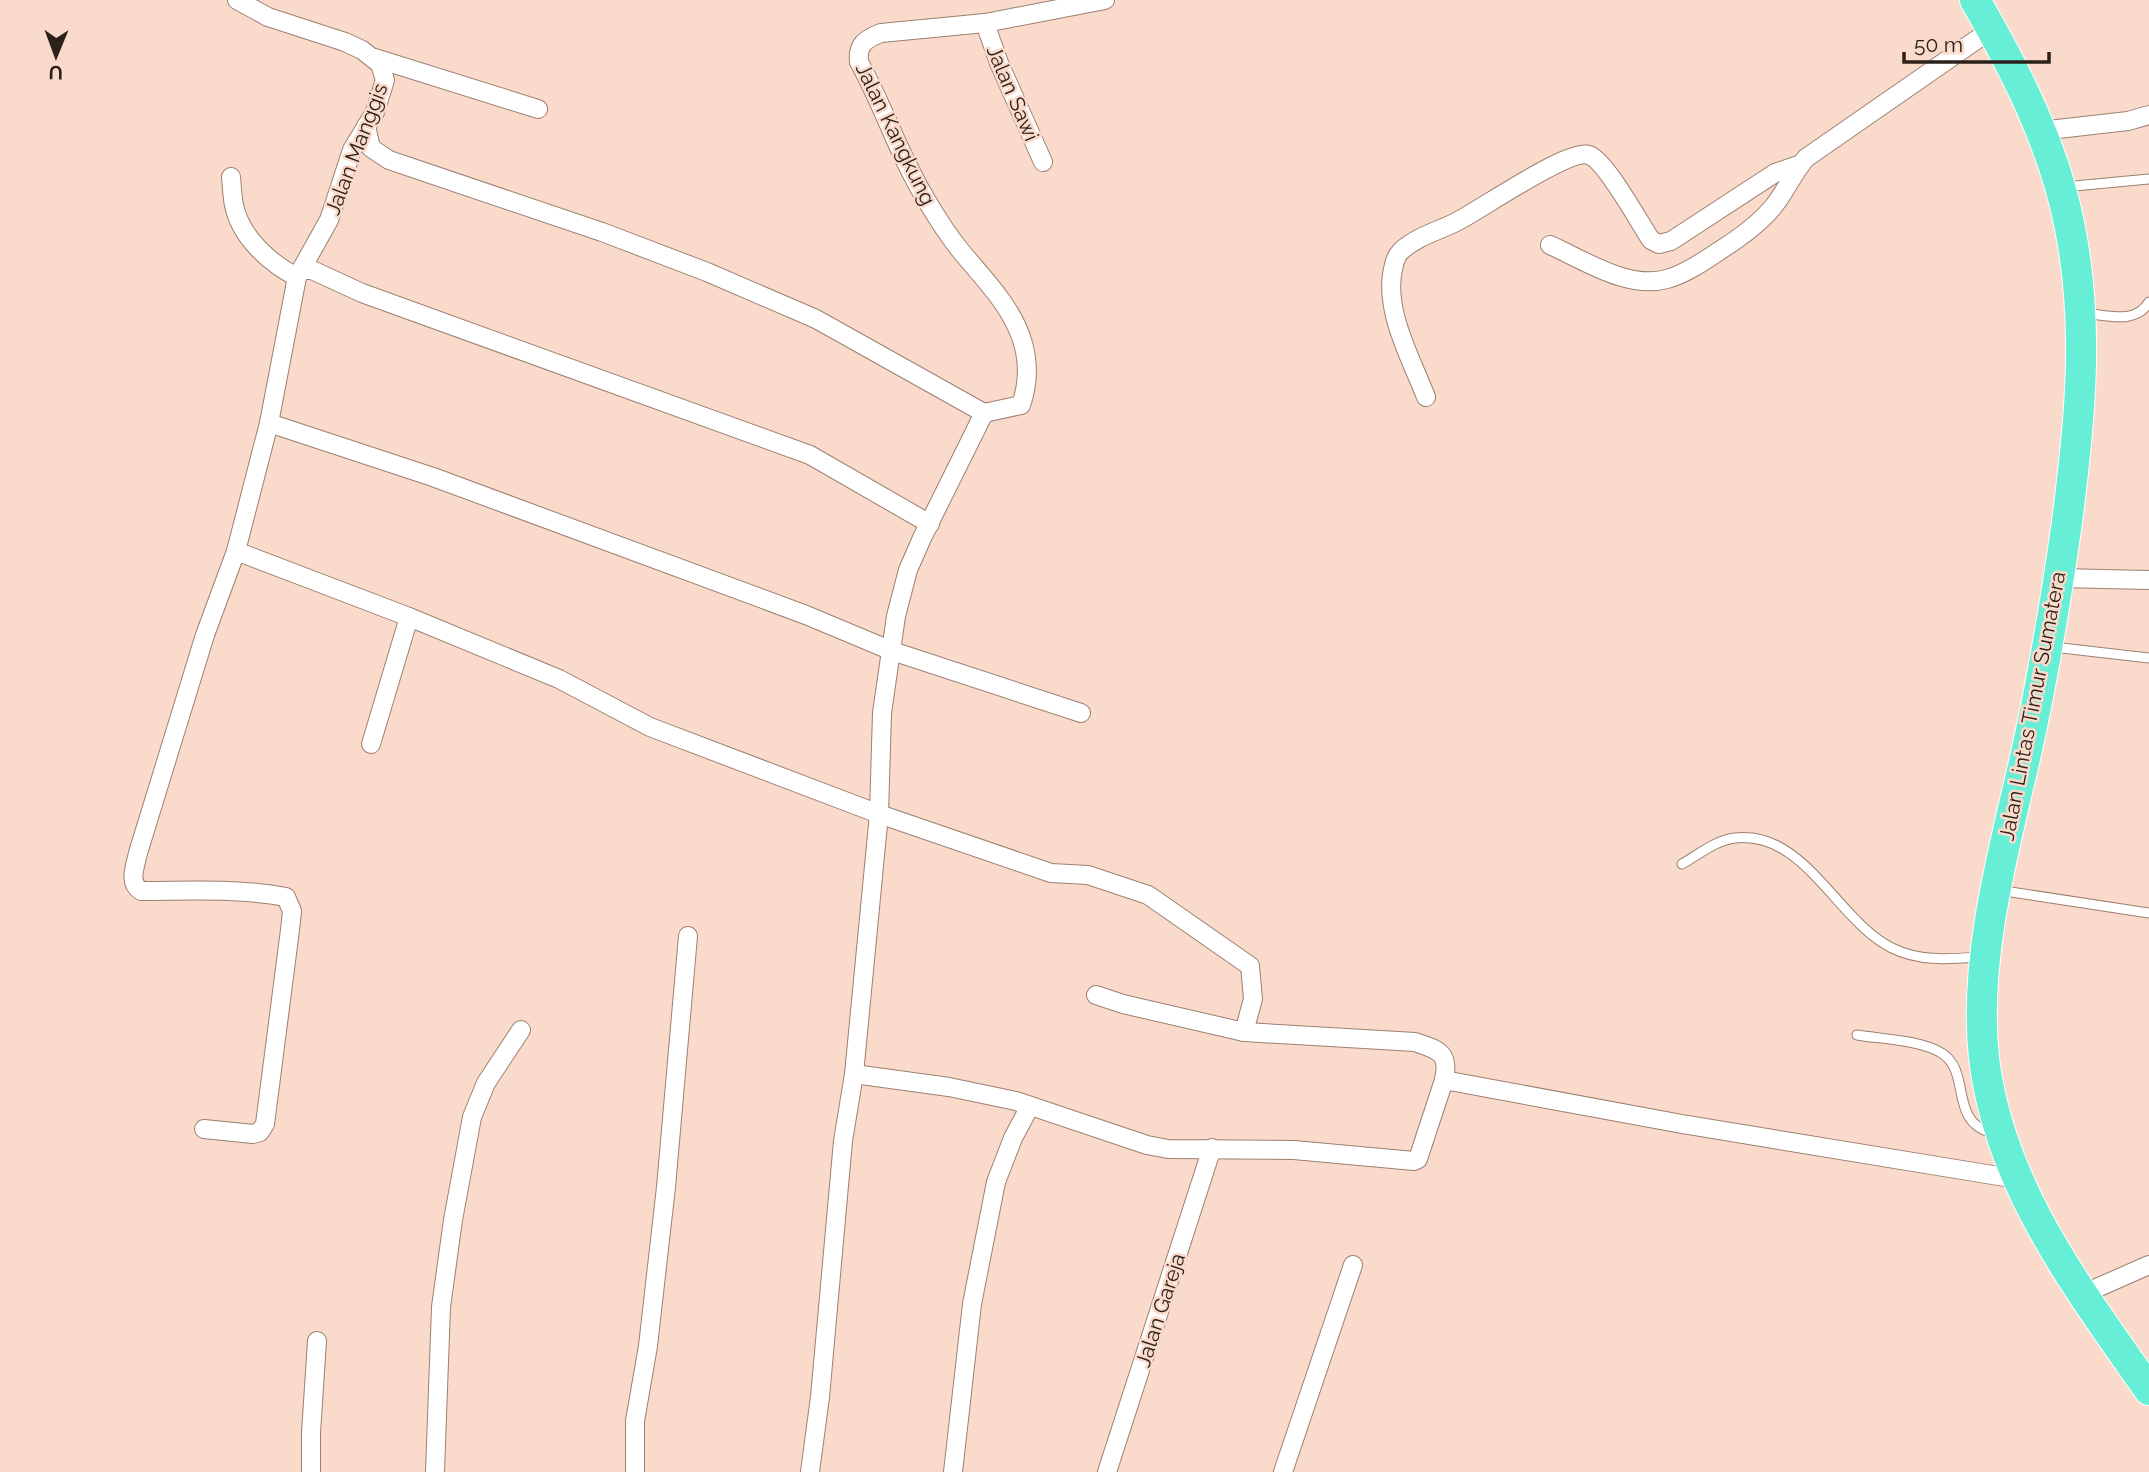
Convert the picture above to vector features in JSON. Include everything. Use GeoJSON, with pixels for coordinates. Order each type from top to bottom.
{"type":"FeatureCollection","features":[{"type":"Feature","properties":{"kind":"highway","name":"Jalan Lintas Timur Sumatera"},"geometry":{"type":"LineString","coordinates":[[1975,0],[1992,29],[2040,131],[2059,188],[2075,256],[2082,349],[2081,410],[2059,578],[2048,646],[1995,890],[1986,957],[1984,1057],[1999,1126],[2017,1179],[2037,1220],[2083,1294],[2149,1390]]}},
{"type":"Feature","properties":{"kind":"street","name":"Jalan Manggis"},"geometry":{"type":"LineString","coordinates":[[204,1129],[253,1134],[260,1132],[265,1124],[291,904],[286,897],[271,894],[141,891],[133,881],[138,853],[205,635],[236,551],[269,423],[299,273],[329,220],[352,150],[380,100],[385,80],[383,69],[375,58],[345,42],[268,17],[237,0]]}},
{"type":"Feature","properties":{"kind":"street","name":"Jalan Kangkung"},"geometry":{"type":"LineString","coordinates":[[984,413],[1021,405],[1028,367],[1022,338],[1015,321],[996,292],[958,247],[926,199],[859,62],[859,49],[866,39],[881,33],[985,23],[1105,0]]}},
{"type":"Feature","properties":{"kind":"street","name":"Jalan Sawi"},"geometry":{"type":"LineString","coordinates":[[985,23],[999,63],[1043,162]]}},
{"type":"Feature","properties":{"kind":"street"},"geometry":{"type":"LineString","coordinates":[[1550,244],[1632,279],[1667,279],[1699,265],[1760,221],[1774,207],[1806,158],[1992,29]]}},
{"type":"Feature","properties":{"kind":"street"},"geometry":{"type":"LineString","coordinates":[[375,58],[538,109]]}},
{"type":"Feature","properties":{"kind":"street"},"geometry":{"type":"LineString","coordinates":[[2040,131],[2129,121],[2149,115]]}},
{"type":"Feature","properties":{"kind":"street"},"geometry":{"type":"LineString","coordinates":[[366,126],[370,148],[389,160],[602,232],[816,319],[984,413],[908,570],[895,616],[882,713],[879,814],[854,1074],[843,1142],[820,1397],[810,1472]]}},
{"type":"Feature","properties":{"kind":"street"},"geometry":{"type":"LineString","coordinates":[[1426,397],[1399,332],[1393,307],[1392,279],[1395,261],[1402,250],[1418,239],[1459,221],[1509,190],[1578,154],[1588,154],[1600,163],[1651,240],[1659,244],[1671,240],[1776,173],[1801,164]]}},
{"type":"Feature","properties":{"kind":"street"},"geometry":{"type":"LineString","coordinates":[[231,177],[234,207],[251,239],[281,269],[299,273],[313,270],[362,293],[810,456],[930,524]]}},
{"type":"Feature","properties":{"kind":"street"},"geometry":{"type":"LineString","coordinates":[[269,423],[445,482],[806,615],[892,651],[1081,713]]}},
{"type":"Feature","properties":{"kind":"street"},"geometry":{"type":"LineString","coordinates":[[236,551],[559,679],[650,727],[879,814],[1051,873],[1088,875],[1149,895],[1250,966],[1253,999],[1244,1031]]}},
{"type":"Feature","properties":{"kind":"street"},"geometry":{"type":"LineString","coordinates":[[2059,578],[2149,580]]}},
{"type":"Feature","properties":{"kind":"street"},"geometry":{"type":"LineString","coordinates":[[371,744],[408,617]]}},
{"type":"Feature","properties":{"kind":"street"},"geometry":{"type":"LineString","coordinates":[[635,1472],[635,1421],[648,1346],[666,1187],[688,936]]}},
{"type":"Feature","properties":{"kind":"street"},"geometry":{"type":"LineString","coordinates":[[854,1074],[949,1087],[1016,1101],[1147,1145],[1168,1149],[1294,1150],[1414,1161],[1418,1159],[1444,1080],[1446,1062],[1443,1054],[1436,1049],[1415,1042],[1244,1031],[1123,1004],[1096,995]]}},
{"type":"Feature","properties":{"kind":"street"},"geometry":{"type":"LineString","coordinates":[[435,1472],[441,1307],[472,1116],[486,1083],[521,1030]]}},
{"type":"Feature","properties":{"kind":"street"},"geometry":{"type":"LineString","coordinates":[[1444,1080],[1682,1124],[2017,1179]]}},
{"type":"Feature","properties":{"kind":"street"},"geometry":{"type":"LineString","coordinates":[[953,1472],[972,1304],[996,1182],[1013,1138],[1030,1106]]}},
{"type":"Feature","properties":{"kind":"street","name":"Jalan Gareja"},"geometry":{"type":"LineString","coordinates":[[1107,1472],[1212,1148]]}},
{"type":"Feature","properties":{"kind":"street"},"geometry":{"type":"LineString","coordinates":[[1283,1472],[1353,1265]]}},
{"type":"Feature","properties":{"kind":"street"},"geometry":{"type":"LineString","coordinates":[[2083,1294],[2149,1265]]}},
{"type":"Feature","properties":{"kind":"street"},"geometry":{"type":"LineString","coordinates":[[311,1472],[317,1341]]}},
{"type":"Feature","properties":{"kind":"lane"},"geometry":{"type":"LineString","coordinates":[[2059,188],[2149,179]]}},
{"type":"Feature","properties":{"kind":"lane"},"geometry":{"type":"LineString","coordinates":[[2079,312],[2132,317],[2145,309],[2149,302]]}},
{"type":"Feature","properties":{"kind":"lane"},"geometry":{"type":"LineString","coordinates":[[2048,646],[2149,658]]}},
{"type":"Feature","properties":{"kind":"lane"},"geometry":{"type":"LineString","coordinates":[[1682,864],[1720,842],[1735,838],[1779,846],[1807,869],[1868,932],[1890,947],[1909,955],[1933,959],[1986,957]]}},
{"type":"Feature","properties":{"kind":"lane"},"geometry":{"type":"LineString","coordinates":[[1995,890],[2149,913]]}},
{"type":"Feature","properties":{"kind":"lane"},"geometry":{"type":"LineString","coordinates":[[1857,1035],[1925,1046],[1945,1055],[1953,1066],[1966,1112],[1972,1121],[1978,1128],[1992,1133],[1999,1126]]}}]}
